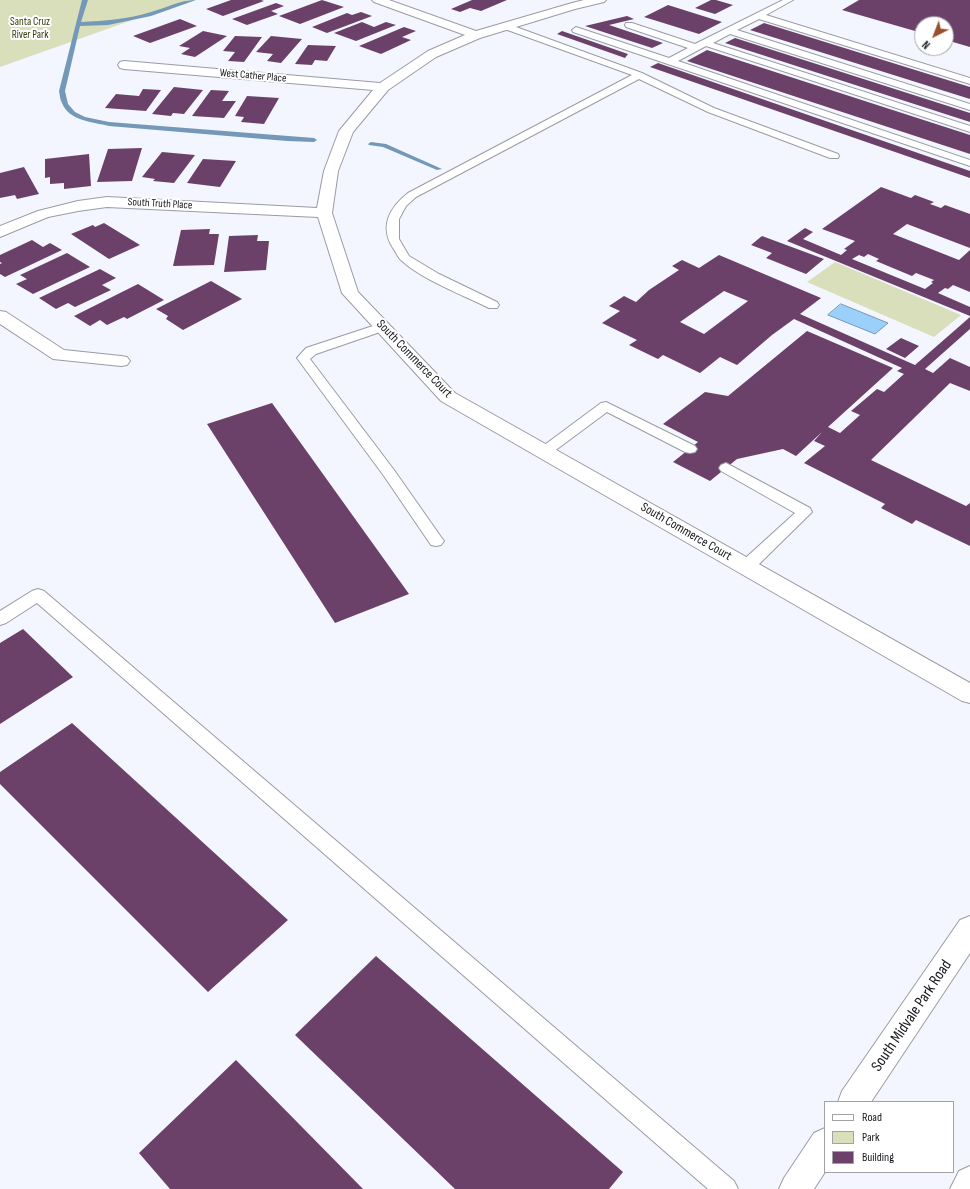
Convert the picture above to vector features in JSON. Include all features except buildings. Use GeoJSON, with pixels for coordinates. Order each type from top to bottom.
{"type":"FeatureCollection","features":[{"type":"Feature","properties":{"kind":"street"},"geometry":{"type":"LineString","coordinates":[[378,0],[476,35]]}},
{"type":"Feature","properties":{"kind":"street","name":"South Commerce Court"},"geometry":{"type":"LineString","coordinates":[[600,0],[572,6],[476,35],[432,54],[383,87],[346,131],[331,171],[324,214],[350,293],[448,397],[970,694]]}},
{"type":"Feature","properties":{"kind":"street","name":"West Cather Place"},"geometry":{"type":"LineString","coordinates":[[124,66],[383,87]]}},
{"type":"Feature","properties":{"kind":"street","name":"South Truth Place"},"geometry":{"type":"LineString","coordinates":[[0,232],[43,214],[78,206],[107,202],[324,214]]}},
{"type":"Feature","properties":{"kind":"street"},"geometry":{"type":"LineString","coordinates":[[0,316],[59,355],[121,360]]}},
{"type":"Feature","properties":{"kind":"street","name":"South Midvale Park Road"},"geometry":{"type":"LineString","coordinates":[[855,1101],[970,929]]}},
{"type":"Feature","properties":{"kind":"street"},"geometry":{"type":"LineString","coordinates":[[795,1189],[824,1146]]}},
{"type":"Feature","properties":{"kind":"street"},"geometry":{"type":"LineString","coordinates":[[966,1189],[970,1182]]}},
{"type":"Feature","properties":{"kind":"lane"},"geometry":{"type":"LineString","coordinates":[[670,62],[789,0]]}},
{"type":"Feature","properties":{"kind":"lane"},"geometry":{"type":"LineString","coordinates":[[759,16],[970,81]]}},
{"type":"Feature","properties":{"kind":"lane"},"geometry":{"type":"LineString","coordinates":[[629,25],[970,129]]}},
{"type":"Feature","properties":{"kind":"lane"},"geometry":{"type":"LineString","coordinates":[[505,26],[639,75],[711,110],[834,156]]}},
{"type":"Feature","properties":{"kind":"lane"},"geometry":{"type":"LineString","coordinates":[[576,30],[970,163]]}},
{"type":"Feature","properties":{"kind":"lane"},"geometry":{"type":"LineString","coordinates":[[730,31],[970,107]]}},
{"type":"Feature","properties":{"kind":"lane"},"geometry":{"type":"LineString","coordinates":[[493,306],[435,277],[405,258],[393,239],[393,219],[401,204],[412,195],[639,75]]}},
{"type":"Feature","properties":{"kind":"lane"},"geometry":{"type":"LineString","coordinates":[[382,326],[311,350],[303,358],[389,473],[436,540]]}},
{"type":"Feature","properties":{"kind":"lane"},"geometry":{"type":"LineString","coordinates":[[544,452],[606,406],[690,449]]}},
{"type":"Feature","properties":{"kind":"lane"},"geometry":{"type":"LineString","coordinates":[[726,468],[805,512],[746,566]]}},
{"type":"Feature","properties":{"kind":"lane"},"geometry":{"type":"LineString","coordinates":[[0,618],[38,595],[726,1189]]}},
{"type":"Feature","properties":{"kind":"green space","name":"Santa Cruz River Park"},"geometry":{"type":"Polygon","coordinates":[[[0,0],[189,0],[0,67],[0,0]]]}},
{"type":"Feature","properties":{"kind":"green space"},"geometry":{"type":"Polygon","coordinates":[[[835,262],[961,315],[934,337],[807,282],[835,262]]]}},
{"type":"Feature","properties":{"kind":"water"},"geometry":{"type":"Polygon","coordinates":[[[841,304],[888,323],[875,334],[828,315],[841,304]]]}},
{"type":"Feature","properties":{"kind":"waterway"},"geometry":{"type":"LineString","coordinates":[[78,24],[85,0]]}},
{"type":"Feature","properties":{"kind":"waterway"},"geometry":{"type":"LineString","coordinates":[[78,24],[108,23],[151,14],[193,0]]}},
{"type":"Feature","properties":{"kind":"waterway"},"geometry":{"type":"LineString","coordinates":[[78,24],[62,91],[65,104],[73,113],[83,118],[109,124],[314,140]]}},
{"type":"Feature","properties":{"kind":"waterway"},"geometry":{"type":"LineString","coordinates":[[371,144],[384,145],[439,169]]}}]}
